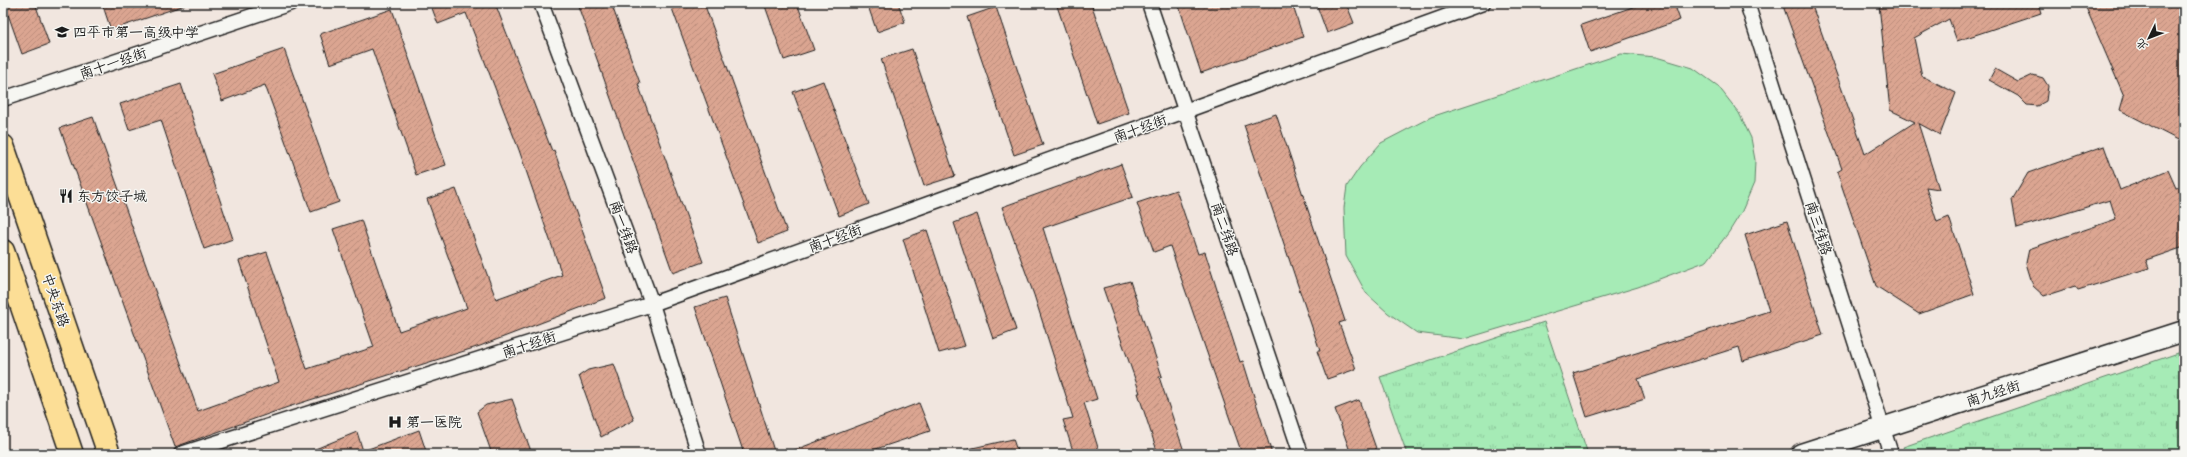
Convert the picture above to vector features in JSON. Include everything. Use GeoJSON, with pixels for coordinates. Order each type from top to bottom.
{"type":"FeatureCollection","features":[{"type":"Feature","properties":{"kind":"main road","name":"中央东路"},"geometry":{"type":"LineString","coordinates":[[3,146],[109,454]]}},
{"type":"Feature","properties":{"kind":"main road"},"geometry":{"type":"LineString","coordinates":[[3,251],[72,454]]}},
{"type":"Feature","properties":{"kind":"main road","name":"南九经街"},"geometry":{"type":"LineString","coordinates":[[1801,454],[2184,331]]}},
{"type":"Feature","properties":{"kind":"street","name":"南十一经街"},"geometry":{"type":"LineString","coordinates":[[3,99],[291,3]]}},
{"type":"Feature","properties":{"kind":"street","name":"南一纬路"},"geometry":{"type":"LineString","coordinates":[[541,3],[652,304],[700,454]]}},
{"type":"Feature","properties":{"kind":"street","name":"南二纬路"},"geometry":{"type":"LineString","coordinates":[[1149,3],[1301,454]]}},
{"type":"Feature","properties":{"kind":"street","name":"南十经街"},"geometry":{"type":"LineString","coordinates":[[181,454],[652,304],[1483,3]]}},
{"type":"Feature","properties":{"kind":"street","name":"南三纬路"},"geometry":{"type":"LineString","coordinates":[[1747,3],[1891,454]]}},
{"type":"Feature","properties":{"kind":"green space"},"geometry":{"type":"Polygon","coordinates":[[[1621,54],[1656,57],[1693,68],[1718,86],[1739,113],[1751,138],[1755,160],[1754,183],[1742,211],[1729,232],[1707,261],[1638,287],[1464,339],[1417,333],[1388,313],[1366,293],[1346,256],[1344,208],[1347,186],[1360,167],[1381,143],[1431,117],[1621,54]]]}},
{"type":"Feature","properties":{"kind":"green space"},"geometry":{"type":"Polygon","coordinates":[[[1544,322],[1588,454],[1407,454],[1380,377],[1544,322]]]}},
{"type":"Feature","properties":{"kind":"green space"},"geometry":{"type":"Polygon","coordinates":[[[2184,351],[2184,454],[1906,454],[1903,447],[2184,351]]]}},
{"type":"Feature","properties":{"kind":"building"},"geometry":{"type":"Polygon","coordinates":[[[4,3],[35,3],[49,44],[22,54],[4,3]]]}},
{"type":"Feature","properties":{"kind":"building"},"geometry":{"type":"Polygon","coordinates":[[[102,3],[184,3],[185,5],[111,30],[102,3]]]}},
{"type":"Feature","properties":{"kind":"building"},"geometry":{"type":"Polygon","coordinates":[[[430,3],[495,3],[552,151],[554,150],[606,298],[480,346],[288,407],[175,447],[60,128],[93,117],[198,411],[279,382],[239,261],[267,252],[307,369],[374,347],[333,229],[361,220],[399,331],[467,308],[427,199],[456,189],[496,299],[562,275],[519,150],[466,13],[438,24],[430,3]]]}},
{"type":"Feature","properties":{"kind":"building"},"geometry":{"type":"Polygon","coordinates":[[[577,3],[611,3],[640,83],[638,84],[703,262],[673,273],[577,3]]]}},
{"type":"Feature","properties":{"kind":"building"},"geometry":{"type":"Polygon","coordinates":[[[670,3],[704,3],[787,232],[758,243],[670,3]]]}},
{"type":"Feature","properties":{"kind":"building"},"geometry":{"type":"Polygon","coordinates":[[[764,3],[797,3],[814,50],[784,60],[764,3]]]}},
{"type":"Feature","properties":{"kind":"building"},"geometry":{"type":"Polygon","coordinates":[[[867,3],[898,3],[905,22],[877,32],[867,3]]]}},
{"type":"Feature","properties":{"kind":"building"},"geometry":{"type":"Polygon","coordinates":[[[1056,3],[1091,3],[1129,113],[1097,124],[1056,3]]]}},
{"type":"Feature","properties":{"kind":"building"},"geometry":{"type":"Polygon","coordinates":[[[1178,3],[1292,3],[1303,37],[1201,73],[1178,3]]]}},
{"type":"Feature","properties":{"kind":"building"},"geometry":{"type":"Polygon","coordinates":[[[1316,3],[1346,3],[1354,23],[1327,33],[1316,3]]]}},
{"type":"Feature","properties":{"kind":"building"},"geometry":{"type":"Polygon","coordinates":[[[1644,3],[1674,3],[1680,20],[1590,52],[1581,25],[1644,3]]]}},
{"type":"Feature","properties":{"kind":"building"},"geometry":{"type":"Polygon","coordinates":[[[1782,3],[1811,3],[1865,154],[1915,122],[1890,110],[1879,5],[1886,3],[2038,3],[2041,13],[1957,41],[1949,19],[1914,38],[1922,76],[1956,93],[1940,135],[1918,123],[1939,189],[1926,187],[1937,222],[1949,217],[1974,294],[1919,314],[1876,286],[1837,172],[1842,169],[1782,3]]]}},
{"type":"Feature","properties":{"kind":"building"},"geometry":{"type":"Polygon","coordinates":[[[2084,3],[2184,3],[2184,143],[2120,110],[2124,96],[2084,3]]]}},
{"type":"Feature","properties":{"kind":"building"},"geometry":{"type":"Polygon","coordinates":[[[996,7],[1043,145],[1014,155],[967,17],[996,7]]]}},
{"type":"Feature","properties":{"kind":"building"},"geometry":{"type":"Polygon","coordinates":[[[392,9],[446,165],[416,175],[372,49],[330,64],[320,34],[392,9]]]}},
{"type":"Feature","properties":{"kind":"building"},"geometry":{"type":"Polygon","coordinates":[[[284,49],[339,202],[311,212],[265,85],[222,101],[212,74],[284,49]]]}},
{"type":"Feature","properties":{"kind":"building"},"geometry":{"type":"Polygon","coordinates":[[[912,49],[955,176],[924,186],[881,59],[912,49]]]}},
{"type":"Feature","properties":{"kind":"building"},"geometry":{"type":"Polygon","coordinates":[[[1995,69],[2018,82],[2033,75],[2043,78],[2048,86],[2046,101],[2037,106],[2027,105],[2018,96],[1989,80],[1995,69]]]}},
{"type":"Feature","properties":{"kind":"building"},"geometry":{"type":"Polygon","coordinates":[[[823,81],[869,204],[839,216],[793,92],[823,81]]]}},
{"type":"Feature","properties":{"kind":"building"},"geometry":{"type":"Polygon","coordinates":[[[181,84],[233,239],[204,249],[161,120],[129,130],[120,104],[181,84]]]}},
{"type":"Feature","properties":{"kind":"building"},"geometry":{"type":"Polygon","coordinates":[[[1276,114],[1345,321],[1339,323],[1356,369],[1327,379],[1317,351],[1320,351],[1244,125],[1276,114]]]}},
{"type":"Feature","properties":{"kind":"building"},"geometry":{"type":"Polygon","coordinates":[[[2104,146],[2120,190],[2168,170],[2176,188],[2184,186],[2184,247],[2146,260],[2149,268],[2078,290],[2075,286],[2044,296],[2033,286],[2026,263],[2029,249],[2116,219],[2110,200],[2017,228],[2012,200],[2028,173],[2104,146]]]}},
{"type":"Feature","properties":{"kind":"building"},"geometry":{"type":"Polygon","coordinates":[[[1121,164],[1133,197],[1043,228],[1097,399],[1084,403],[1100,454],[1074,454],[1063,420],[1073,418],[1034,295],[1002,207],[1121,164]]]}},
{"type":"Feature","properties":{"kind":"building"},"geometry":{"type":"Polygon","coordinates":[[[1176,190],[1198,254],[1205,252],[1240,362],[1243,361],[1272,454],[1242,454],[1170,246],[1154,252],[1137,203],[1176,190]]]}},
{"type":"Feature","properties":{"kind":"building"},"geometry":{"type":"Polygon","coordinates":[[[977,214],[1016,330],[993,339],[954,223],[977,214]]]}},
{"type":"Feature","properties":{"kind":"building"},"geometry":{"type":"Polygon","coordinates":[[[1787,221],[1823,335],[1743,361],[1739,347],[1638,379],[1645,399],[1587,417],[1573,373],[1769,311],[1745,235],[1787,221]]]}},
{"type":"Feature","properties":{"kind":"building"},"geometry":{"type":"Polygon","coordinates":[[[927,230],[965,346],[939,353],[903,239],[927,230]]]}},
{"type":"Feature","properties":{"kind":"building"},"geometry":{"type":"Polygon","coordinates":[[[1130,281],[1162,376],[1159,377],[1185,454],[1158,454],[1138,393],[1140,393],[1103,288],[1130,281]]]}},
{"type":"Feature","properties":{"kind":"building"},"geometry":{"type":"Polygon","coordinates":[[[725,298],[775,454],[744,454],[695,307],[725,298]]]}},
{"type":"Feature","properties":{"kind":"building"},"geometry":{"type":"Polygon","coordinates":[[[614,364],[634,420],[601,437],[579,376],[588,370],[614,364]]]}},
{"type":"Feature","properties":{"kind":"building"},"geometry":{"type":"Polygon","coordinates":[[[512,399],[532,454],[492,454],[477,412],[486,405],[512,399]]]}},
{"type":"Feature","properties":{"kind":"building"},"geometry":{"type":"Polygon","coordinates":[[[1359,400],[1378,454],[1351,454],[1335,409],[1359,400]]]}},
{"type":"Feature","properties":{"kind":"building"},"geometry":{"type":"Polygon","coordinates":[[[919,403],[930,431],[861,454],[784,454],[919,403]]]}},
{"type":"Feature","properties":{"kind":"building"},"geometry":{"type":"Polygon","coordinates":[[[419,430],[427,454],[303,454],[357,432],[363,451],[419,430]]]}},
{"type":"Feature","properties":{"kind":"building"},"geometry":{"type":"Polygon","coordinates":[[[1013,439],[1018,454],[968,454],[968,449],[1013,439]]]}},
{"type":"Feature","properties":{"kind":"place","name":"四平市第一高级中学"},"geometry":{"type":"Point","coordinates":[62,32]}},
{"type":"Feature","properties":{"kind":"place","name":"东方饺子城"},"geometry":{"type":"Point","coordinates":[66,196]}},
{"type":"Feature","properties":{"kind":"place","name":"第一医院"},"geometry":{"type":"Point","coordinates":[395,422]}}]}
